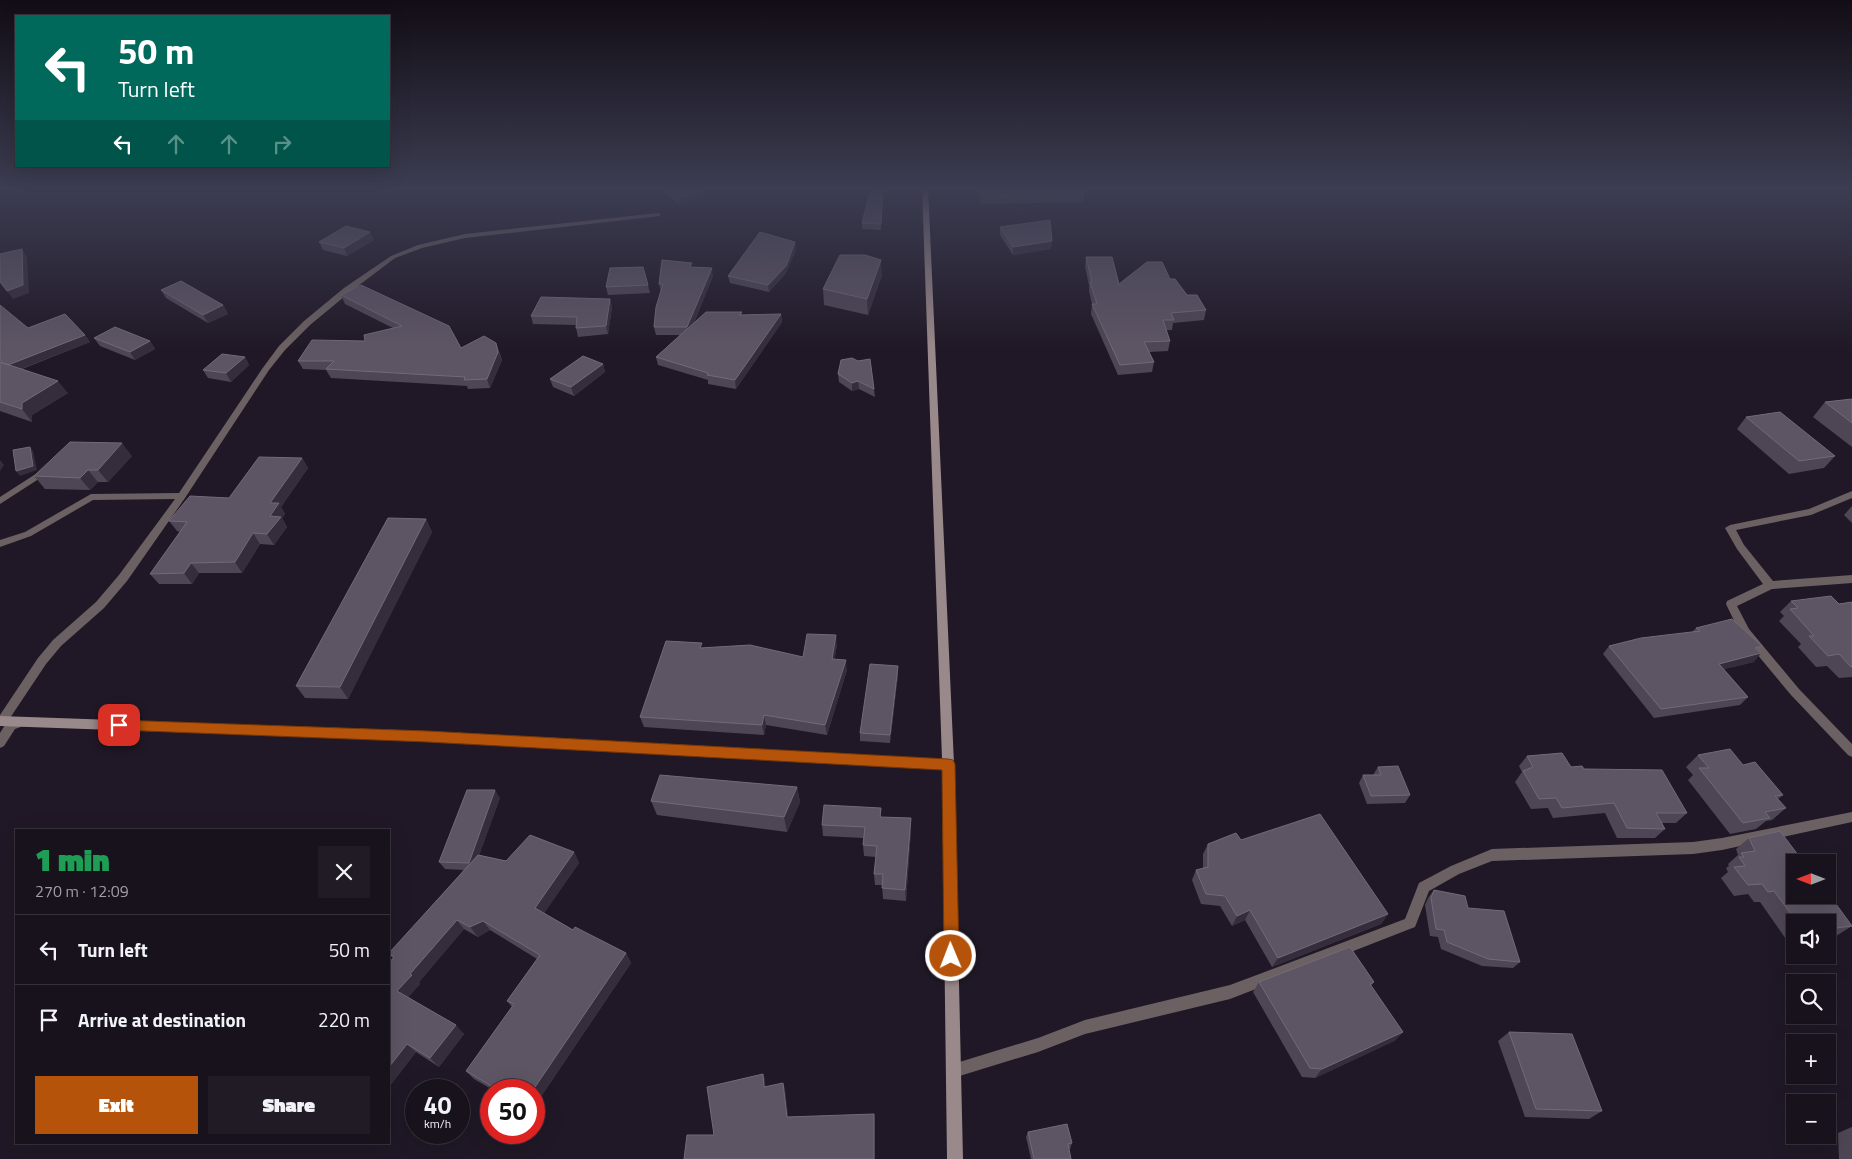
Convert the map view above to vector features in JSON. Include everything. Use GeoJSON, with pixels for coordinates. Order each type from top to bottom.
{"type":"FeatureCollection","features":[{"type":"Feature","properties":{"kind":"main road"},"geometry":{"type":"LineString","coordinates":[[927,241],[948,764],[955,1159]]}},
{"type":"Feature","properties":{"kind":"main road"},"geometry":{"type":"LineString","coordinates":[[1,721],[427,736],[948,764]]}},
{"type":"Feature","properties":{"kind":"street"},"geometry":{"type":"LineString","coordinates":[[1,721],[42,661],[57,643],[100,605],[117,585],[182,496],[266,369],[282,348],[307,323],[393,256],[420,246],[442,241]]}},
{"type":"Feature","properties":{"kind":"street"},"geometry":{"type":"LineString","coordinates":[[0,501],[55,464]]}},
{"type":"Feature","properties":{"kind":"street"},"geometry":{"type":"LineString","coordinates":[[1770,585],[1740,547],[1730,528],[1811,512],[1852,494]]}},
{"type":"Feature","properties":{"kind":"street"},"geometry":{"type":"LineString","coordinates":[[0,544],[28,534],[91,496],[182,496]]}},
{"type":"Feature","properties":{"kind":"street"},"geometry":{"type":"LineString","coordinates":[[1852,579],[1770,585],[1731,604],[1744,632],[1795,692],[1852,752]]}},
{"type":"Feature","properties":{"kind":"street"},"geometry":{"type":"LineString","coordinates":[[0,743],[11,725],[23,722]]}},
{"type":"Feature","properties":{"kind":"street"},"geometry":{"type":"LineString","coordinates":[[953,1071],[1038,1045],[1085,1027],[1230,992],[1410,923],[1424,887],[1455,870],[1492,856],[1693,848],[1722,844],[1852,817]]}},
{"type":"Feature","properties":{"kind":"building"},"geometry":{"type":"Polygon","coordinates":[[[321,241],[355,241],[344,248],[319,242],[321,241]]]}},
{"type":"Feature","properties":{"kind":"building"},"geometry":{"type":"Polygon","coordinates":[[[753,241],[795,242],[786,266],[768,285],[728,276],[753,241]]]}},
{"type":"Feature","properties":{"kind":"building"},"geometry":{"type":"Polygon","coordinates":[[[1009,241],[1051,241],[1013,247],[1009,241]]]}},
{"type":"Feature","properties":{"kind":"building"},"geometry":{"type":"Polygon","coordinates":[[[22,249],[23,285],[7,291],[0,282],[0,254],[22,249]]]}},
{"type":"Feature","properties":{"kind":"building"},"geometry":{"type":"Polygon","coordinates":[[[840,255],[865,255],[881,260],[867,299],[823,289],[840,255]]]}},
{"type":"Feature","properties":{"kind":"building"},"geometry":{"type":"Polygon","coordinates":[[[1086,257],[1112,257],[1119,284],[1147,262],[1162,262],[1170,279],[1175,279],[1187,295],[1197,295],[1206,310],[1171,313],[1174,320],[1163,320],[1170,341],[1144,342],[1154,362],[1120,365],[1092,304],[1097,304],[1090,282],[1092,282],[1086,257]]]}},
{"type":"Feature","properties":{"kind":"building"},"geometry":{"type":"Polygon","coordinates":[[[662,260],[692,263],[690,267],[712,268],[687,327],[654,327],[656,307],[663,284],[659,284],[662,260]]]}},
{"type":"Feature","properties":{"kind":"building"},"geometry":{"type":"Polygon","coordinates":[[[643,267],[648,285],[606,287],[610,268],[643,267]]]}},
{"type":"Feature","properties":{"kind":"building"},"geometry":{"type":"Polygon","coordinates":[[[181,281],[223,305],[203,315],[161,290],[181,281]]]}},
{"type":"Feature","properties":{"kind":"building"},"geometry":{"type":"Polygon","coordinates":[[[361,285],[449,326],[461,348],[484,336],[496,343],[498,352],[487,379],[464,380],[465,377],[326,369],[334,361],[298,361],[312,340],[365,341],[364,335],[402,326],[341,295],[361,285]]]}},
{"type":"Feature","properties":{"kind":"building"},"geometry":{"type":"Polygon","coordinates":[[[541,297],[610,299],[606,326],[576,328],[577,317],[531,316],[541,297]]]}},
{"type":"Feature","properties":{"kind":"building"},"geometry":{"type":"Polygon","coordinates":[[[0,305],[28,328],[65,314],[85,335],[8,365],[2,363],[0,360],[0,305]]]}},
{"type":"Feature","properties":{"kind":"building"},"geometry":{"type":"Polygon","coordinates":[[[706,312],[742,312],[739,315],[781,314],[735,380],[707,375],[708,373],[656,357],[706,312]]]}},
{"type":"Feature","properties":{"kind":"building"},"geometry":{"type":"Polygon","coordinates":[[[115,327],[150,341],[130,352],[94,338],[115,327]]]}},
{"type":"Feature","properties":{"kind":"building"},"geometry":{"type":"Polygon","coordinates":[[[222,354],[245,357],[226,373],[203,370],[222,354]]]}},
{"type":"Feature","properties":{"kind":"building"},"geometry":{"type":"Polygon","coordinates":[[[583,356],[603,364],[571,387],[550,379],[583,356]]]}},
{"type":"Feature","properties":{"kind":"building"},"geometry":{"type":"Polygon","coordinates":[[[852,358],[858,361],[870,359],[874,389],[858,381],[852,383],[838,374],[841,360],[852,358]]]}},
{"type":"Feature","properties":{"kind":"building"},"geometry":{"type":"Polygon","coordinates":[[[0,362],[58,381],[22,403],[22,409],[0,402],[0,362]]]}},
{"type":"Feature","properties":{"kind":"building"},"geometry":{"type":"Polygon","coordinates":[[[1852,399],[1852,423],[1825,402],[1852,399]]]}},
{"type":"Feature","properties":{"kind":"building"},"geometry":{"type":"Polygon","coordinates":[[[1780,412],[1835,456],[1799,461],[1746,417],[1780,412]]]}},
{"type":"Feature","properties":{"kind":"building"},"geometry":{"type":"Polygon","coordinates":[[[70,442],[122,443],[98,470],[88,470],[80,478],[34,476],[70,442]]]}},
{"type":"Feature","properties":{"kind":"building"},"geometry":{"type":"Polygon","coordinates":[[[30,447],[33,466],[16,471],[13,450],[30,447]]]}},
{"type":"Feature","properties":{"kind":"building"},"geometry":{"type":"Polygon","coordinates":[[[259,457],[302,458],[270,503],[279,503],[270,516],[281,517],[267,534],[253,533],[235,562],[191,563],[184,573],[150,574],[187,522],[169,521],[190,496],[229,498],[259,457]]]}},
{"type":"Feature","properties":{"kind":"building"},"geometry":{"type":"Polygon","coordinates":[[[388,518],[426,519],[340,687],[296,686],[388,518]]]}},
{"type":"Feature","properties":{"kind":"building"},"geometry":{"type":"Polygon","coordinates":[[[1831,596],[1839,604],[1852,602],[1852,667],[1839,654],[1828,656],[1809,636],[1814,636],[1790,609],[1798,608],[1791,601],[1831,596]]]}},
{"type":"Feature","properties":{"kind":"building"},"geometry":{"type":"Polygon","coordinates":[[[1732,619],[1762,646],[1755,648],[1761,653],[1719,664],[1748,697],[1661,709],[1609,646],[1641,638],[1700,631],[1696,628],[1732,619]]]}},
{"type":"Feature","properties":{"kind":"building"},"geometry":{"type":"Polygon","coordinates":[[[807,634],[836,635],[832,659],[846,660],[825,725],[764,715],[762,725],[640,717],[666,641],[702,643],[700,648],[750,645],[803,657],[807,634]]]}},
{"type":"Feature","properties":{"kind":"building"},"geometry":{"type":"Polygon","coordinates":[[[870,664],[898,666],[890,735],[860,733],[870,664]]]}},
{"type":"Feature","properties":{"kind":"building"},"geometry":{"type":"Polygon","coordinates":[[[1730,749],[1743,765],[1755,762],[1783,795],[1775,796],[1786,808],[1765,812],[1770,818],[1743,823],[1699,768],[1709,768],[1698,755],[1730,749]]]}},
{"type":"Feature","properties":{"kind":"building"},"geometry":{"type":"Polygon","coordinates":[[[1562,753],[1571,767],[1582,766],[1584,769],[1662,770],[1687,813],[1656,813],[1665,829],[1627,828],[1614,803],[1562,808],[1556,798],[1539,799],[1523,771],[1533,767],[1527,756],[1562,753]]]}},
{"type":"Feature","properties":{"kind":"building"},"geometry":{"type":"Polygon","coordinates":[[[1398,766],[1410,795],[1371,796],[1363,775],[1381,775],[1378,767],[1398,766]]]}},
{"type":"Feature","properties":{"kind":"building"},"geometry":{"type":"Polygon","coordinates":[[[660,775],[797,787],[784,817],[651,801],[660,775]]]}},
{"type":"Feature","properties":{"kind":"building"},"geometry":{"type":"Polygon","coordinates":[[[467,790],[495,790],[469,863],[439,862],[467,790]]]}},
{"type":"Feature","properties":{"kind":"building"},"geometry":{"type":"Polygon","coordinates":[[[824,805],[881,808],[880,817],[911,818],[905,890],[882,888],[883,874],[874,874],[877,846],[863,845],[865,827],[822,825],[824,805]]]}},
{"type":"Feature","properties":{"kind":"building"},"geometry":{"type":"Polygon","coordinates":[[[1320,814],[1388,914],[1278,958],[1250,910],[1237,916],[1225,896],[1206,894],[1196,870],[1208,867],[1208,844],[1236,833],[1241,840],[1320,814]]]}},
{"type":"Feature","properties":{"kind":"building"},"geometry":{"type":"Polygon","coordinates":[[[1780,831],[1797,854],[1786,854],[1786,904],[1836,904],[1852,926],[1836,928],[1836,914],[1791,914],[1774,891],[1768,892],[1762,884],[1748,885],[1734,867],[1745,866],[1739,857],[1744,857],[1741,853],[1755,851],[1749,838],[1780,831]]]}},
{"type":"Feature","properties":{"kind":"building"},"geometry":{"type":"Polygon","coordinates":[[[530,835],[574,852],[535,908],[573,930],[575,927],[626,953],[540,1079],[480,1079],[466,1071],[514,1004],[507,1001],[540,955],[483,921],[470,927],[457,920],[397,991],[456,1025],[430,1058],[407,1044],[390,1066],[390,962],[394,957],[390,955],[390,952],[478,855],[506,861],[530,835]]]}},
{"type":"Feature","properties":{"kind":"building"},"geometry":{"type":"Polygon","coordinates":[[[1434,890],[1465,896],[1468,908],[1504,911],[1520,962],[1488,959],[1447,942],[1444,930],[1436,929],[1431,898],[1434,890]]]}},
{"type":"Feature","properties":{"kind":"building"},"geometry":{"type":"Polygon","coordinates":[[[1350,947],[1374,982],[1370,984],[1403,1032],[1322,1069],[1310,1068],[1259,982],[1350,947]]]}},
{"type":"Feature","properties":{"kind":"building"},"geometry":{"type":"Polygon","coordinates":[[[1509,1032],[1572,1034],[1602,1111],[1536,1109],[1509,1032]]]}},
{"type":"Feature","properties":{"kind":"building"},"geometry":{"type":"Polygon","coordinates":[[[763,1074],[764,1087],[783,1083],[787,1117],[874,1114],[874,1159],[684,1159],[687,1135],[714,1135],[707,1087],[763,1074]]]}},
{"type":"Feature","properties":{"kind":"building"},"geometry":{"type":"Polygon","coordinates":[[[1067,1124],[1072,1143],[1068,1144],[1071,1159],[1034,1159],[1028,1132],[1067,1124]]]}},
{"type":"Feature","properties":{"kind":"route"},"geometry":{"type":"LineString","coordinates":[[119,725],[427,736],[948,764],[951,956]]}}]}
